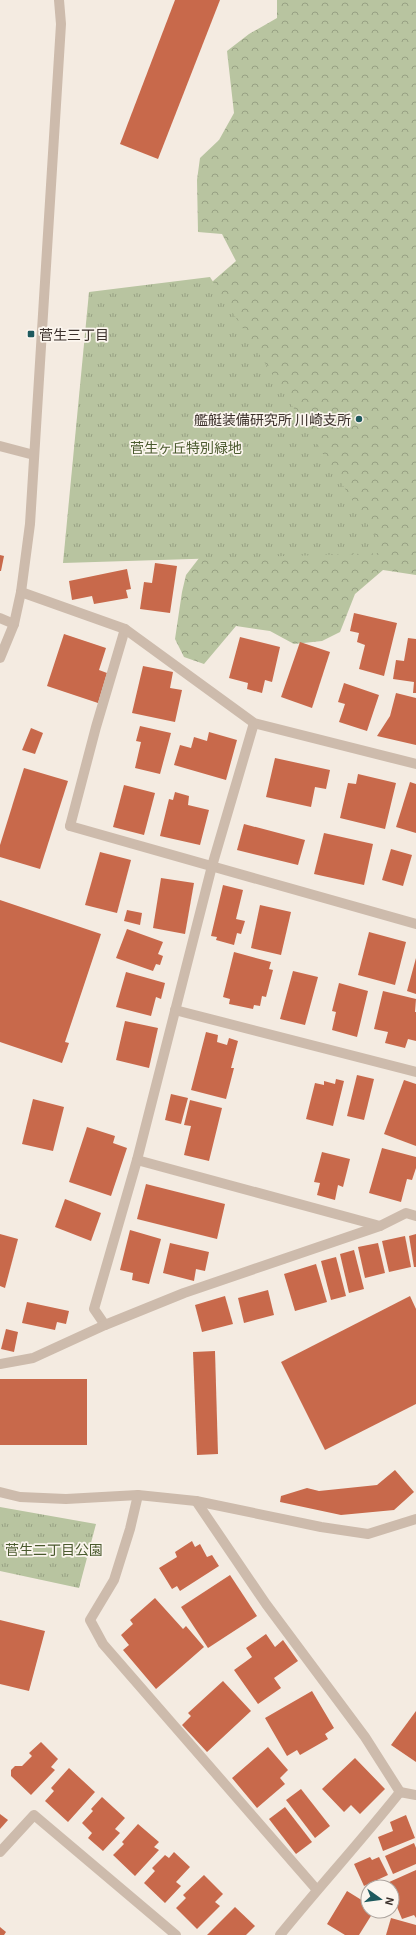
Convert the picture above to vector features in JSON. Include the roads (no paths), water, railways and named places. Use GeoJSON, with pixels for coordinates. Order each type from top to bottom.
{"type":"FeatureCollection","features":[{"type":"Feature","properties":{"kind":"street"},"geometry":{"type":"LineString","coordinates":[[0,658],[14,624],[21,592],[30,524],[60,32],[59,0]]}},
{"type":"Feature","properties":{"kind":"street"},"geometry":{"type":"LineString","coordinates":[[0,446],[34,455]]}},
{"type":"Feature","properties":{"kind":"street"},"geometry":{"type":"LineString","coordinates":[[21,592],[125,629],[254,723],[416,764]]}},
{"type":"Feature","properties":{"kind":"street"},"geometry":{"type":"LineString","coordinates":[[0,618],[14,624]]}},
{"type":"Feature","properties":{"kind":"street"},"geometry":{"type":"LineString","coordinates":[[125,629],[96,727],[70,826],[416,924]]}},
{"type":"Feature","properties":{"kind":"street"},"geometry":{"type":"LineString","coordinates":[[105,1325],[94,1309],[137,1160],[212,866],[254,723]]}},
{"type":"Feature","properties":{"kind":"street"},"geometry":{"type":"LineString","coordinates":[[175,1010],[416,1072]]}},
{"type":"Feature","properties":{"kind":"street"},"geometry":{"type":"LineString","coordinates":[[137,1160],[380,1226]]}},
{"type":"Feature","properties":{"kind":"street"},"geometry":{"type":"LineString","coordinates":[[0,1364],[33,1358],[105,1325],[184,1293],[380,1226],[406,1213],[416,1216]]}},
{"type":"Feature","properties":{"kind":"street"},"geometry":{"type":"LineString","coordinates":[[0,1492],[20,1497],[66,1499],[138,1495],[196,1501],[321,1527],[368,1534],[416,1519]]}},
{"type":"Feature","properties":{"kind":"street"},"geometry":{"type":"LineString","coordinates":[[138,1495],[130,1529],[114,1580],[90,1620],[102,1644],[317,1890]]}},
{"type":"Feature","properties":{"kind":"street"},"geometry":{"type":"LineString","coordinates":[[196,1501],[271,1610],[365,1737],[400,1792],[416,1795]]}},
{"type":"Feature","properties":{"kind":"street"},"geometry":{"type":"LineString","coordinates":[[280,1935],[317,1890],[357,1846],[400,1792]]}},
{"type":"Feature","properties":{"kind":"street"},"geometry":{"type":"LineString","coordinates":[[0,1852],[34,1815],[176,1935]]}},
{"type":"Feature","properties":{"kind":"place","name":"菅生三丁目"},"geometry":{"type":"Point","coordinates":[31,334]}},
{"type":"Feature","properties":{"kind":"place","name":"艦艇装備研究所 川崎支所"},"geometry":{"type":"Point","coordinates":[359,419]}},
{"type":"Feature","properties":{"kind":"park label","name":"菅生ヶ丘特別緑地"},"geometry":{"type":"Point","coordinates":[186,447]}},
{"type":"Feature","properties":{"kind":"park label","name":"菅生二丁目公園"},"geometry":{"type":"Point","coordinates":[54,1549]}}]}
